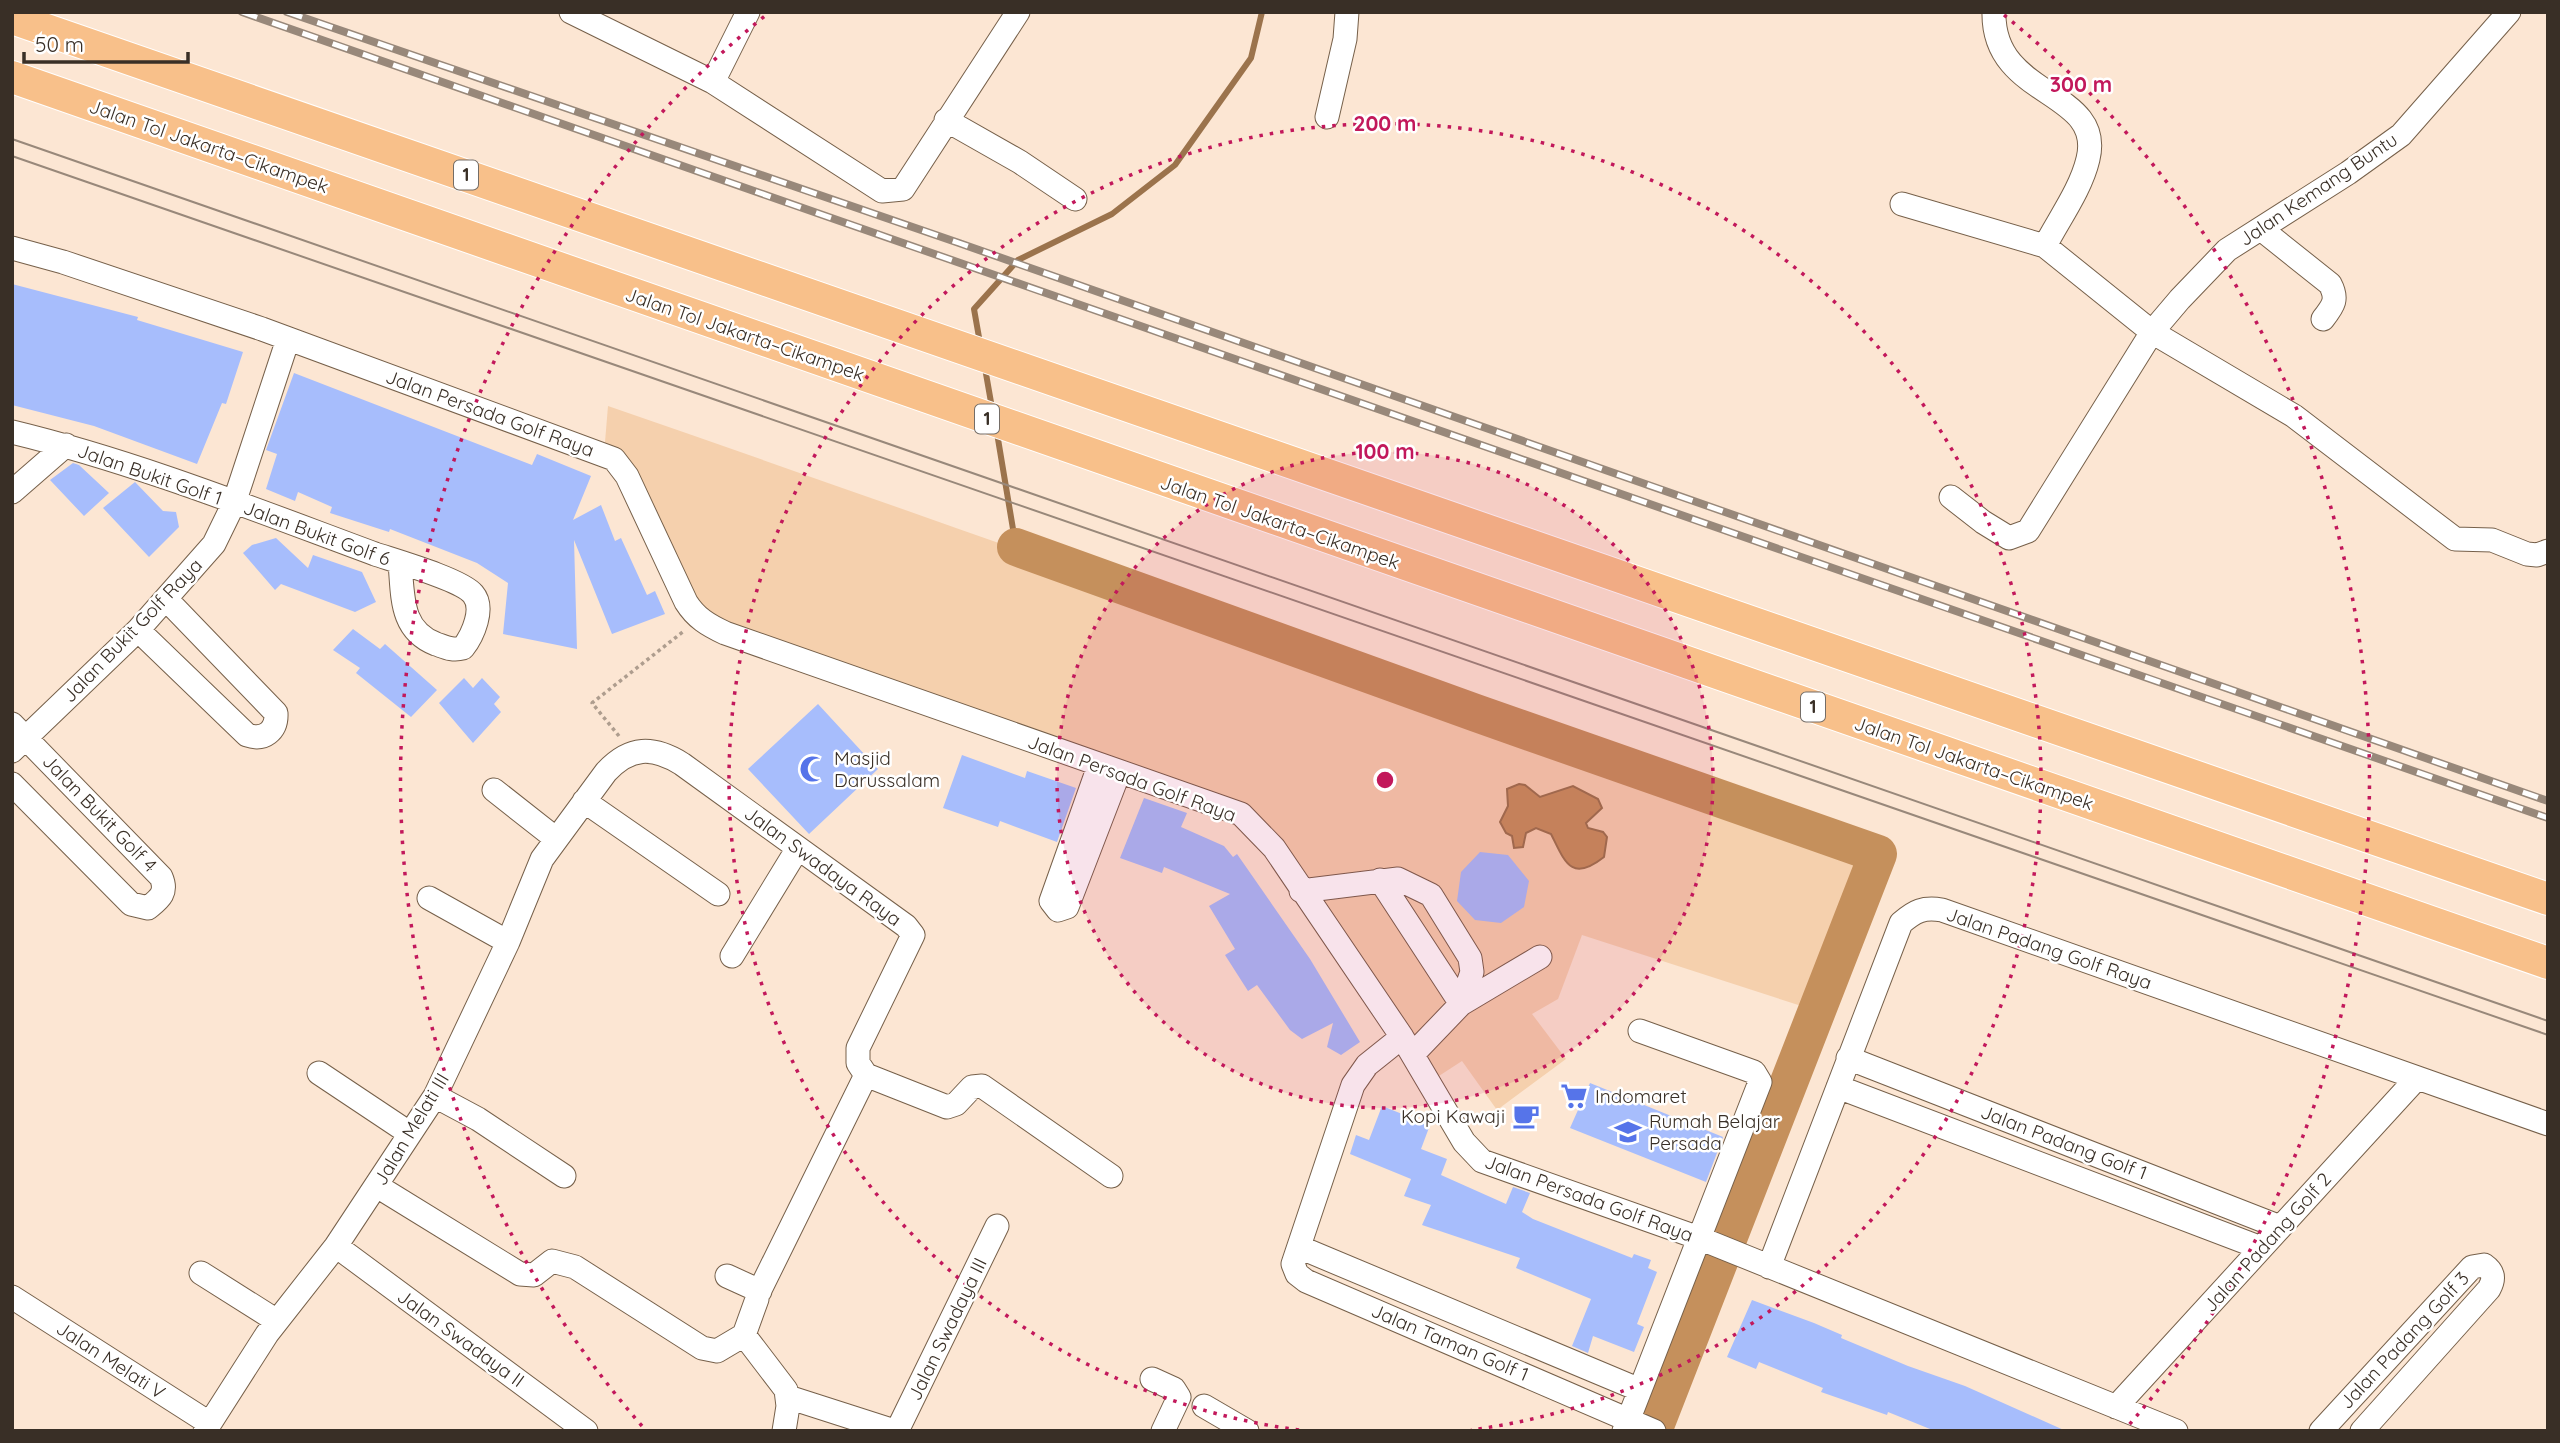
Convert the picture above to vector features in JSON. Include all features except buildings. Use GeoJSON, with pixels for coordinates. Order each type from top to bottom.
{"type":"FeatureCollection","features":[{"type":"Feature","properties":{"kind":"highway","name":"1"},"geometry":{"type":"LineString","coordinates":[[12,18],[920,331],[2548,899]]}},
{"type":"Feature","properties":{"kind":"highway","name":"Jalan Tol Jakarta–Cikampek"},"geometry":{"type":"LineString","coordinates":[[12,77],[1078,452],[2548,963]]}},
{"type":"Feature","properties":{"kind":"street"},"geometry":{"type":"LineString","coordinates":[[570,12],[713,82],[882,191],[903,189],[1018,12]]}},
{"type":"Feature","properties":{"kind":"street"},"geometry":{"type":"LineString","coordinates":[[713,82],[748,12]]}},
{"type":"Feature","properties":{"kind":"street"},"geometry":{"type":"LineString","coordinates":[[1327,117],[1345,39],[1347,12]]}},
{"type":"Feature","properties":{"kind":"street"},"geometry":{"type":"LineString","coordinates":[[1994,12],[1993,32],[2008,61],[2020,74],[2078,114],[2088,129],[2088,158],[2084,171],[2045,246]]}},
{"type":"Feature","properties":{"kind":"street","name":"Jalan Kemang Buntu"},"geometry":{"type":"LineString","coordinates":[[1951,497],[2009,538],[2028,531],[2152,332],[2227,250],[2401,135],[2509,12]]}},
{"type":"Feature","properties":{"kind":"street"},"geometry":{"type":"LineString","coordinates":[[946,120],[1020,162],[1075,199]]}},
{"type":"Feature","properties":{"kind":"street"},"geometry":{"type":"LineString","coordinates":[[1902,204],[2045,246],[2152,332],[2294,416],[2455,539],[2492,540],[2527,554],[2537,555],[2548,551]]}},
{"type":"Feature","properties":{"kind":"street"},"geometry":{"type":"LineString","coordinates":[[2260,229],[2330,284],[2336,295],[2334,305],[2323,319]]}},
{"type":"Feature","properties":{"kind":"street","name":"Jalan Persada Golf Raya"},"geometry":{"type":"LineString","coordinates":[[12,248],[63,262],[288,339],[614,459],[627,476],[686,602],[694,614],[706,624],[725,634],[1241,814],[1274,848],[1408,1046],[1464,1142],[1482,1161],[1704,1240],[2176,1431]]}},
{"type":"Feature","properties":{"kind":"street","name":"Jalan Bukit Golf Raya"},"geometry":{"type":"LineString","coordinates":[[17,737],[138,630],[214,544],[234,503],[288,339]]}},
{"type":"Feature","properties":{"kind":"street","name":"Jalan Bukit Golf 1"},"geometry":{"type":"LineString","coordinates":[[12,432],[66,445],[234,503]]}},
{"type":"Feature","properties":{"kind":"street","name":"Jalan Bukit Golf 1"},"geometry":{"type":"LineString","coordinates":[[12,492],[66,445]]}},
{"type":"Feature","properties":{"kind":"street","name":"Jalan Bukit Golf 6"},"geometry":{"type":"LineString","coordinates":[[234,503],[400,563]]}},
{"type":"Feature","properties":{"kind":"street"},"geometry":{"type":"LineString","coordinates":[[138,630],[247,735],[261,738],[268,734],[276,720],[276,713],[166,599]]}},
{"type":"Feature","properties":{"kind":"street","name":"Jalan Bukit Golf 4"},"geometry":{"type":"LineString","coordinates":[[12,784],[131,904],[148,908],[162,897],[165,887],[161,877],[17,737]]}},
{"type":"Feature","properties":{"kind":"street","name":"Jalan Melati III"},"geometry":{"type":"LineString","coordinates":[[207,1427],[276,1321],[336,1246],[435,1096],[508,942],[527,890],[555,838],[616,762],[634,751]]}},
{"type":"Feature","properties":{"kind":"street","name":"Jalan Swadaya Raya"},"geometry":{"type":"LineString","coordinates":[[634,751],[668,756],[906,926],[913,935],[858,1048],[858,1063],[866,1075]]}},
{"type":"Feature","properties":{"kind":"street"},"geometry":{"type":"LineString","coordinates":[[1109,769],[1067,906],[1058,911],[1051,901],[1109,769]]}},
{"type":"Feature","properties":{"kind":"street"},"geometry":{"type":"LineString","coordinates":[[494,790],[555,838]]}},
{"type":"Feature","properties":{"kind":"street"},"geometry":{"type":"LineString","coordinates":[[584,801],[718,894]]}},
{"type":"Feature","properties":{"kind":"street"},"geometry":{"type":"LineString","coordinates":[[732,956],[798,848]]}},
{"type":"Feature","properties":{"kind":"street"},"geometry":{"type":"LineString","coordinates":[[1380,880],[1461,1004]]}},
{"type":"Feature","properties":{"kind":"street"},"geometry":{"type":"LineString","coordinates":[[1301,891],[1398,880],[1431,895],[1471,958],[1472,972],[1461,1004]]}},
{"type":"Feature","properties":{"kind":"street"},"geometry":{"type":"LineString","coordinates":[[429,898],[508,942]]}},
{"type":"Feature","properties":{"kind":"street","name":"Jalan Padang Golf Raya"},"geometry":{"type":"LineString","coordinates":[[1769,1267],[1900,923],[1914,912],[1927,908],[1942,910],[2548,1124]]}},
{"type":"Feature","properties":{"kind":"street"},"geometry":{"type":"LineString","coordinates":[[1461,1004],[1540,957]]}},
{"type":"Feature","properties":{"kind":"street","name":"Jalan Taman Golf 1"},"geometry":{"type":"LineString","coordinates":[[1461,1004],[1408,1046],[1367,1065],[1353,1085],[1293,1264],[1297,1274],[1638,1427]]}},
{"type":"Feature","properties":{"kind":"street"},"geometry":{"type":"LineString","coordinates":[[1638,1427],[1640,1390],[1704,1240],[1759,1088],[1759,1076],[1640,1031]]}},
{"type":"Feature","properties":{"kind":"street","name":"Jalan Padang Golf 1"},"geometry":{"type":"LineString","coordinates":[[1848,1058],[2280,1227]]}},
{"type":"Feature","properties":{"kind":"street"},"geometry":{"type":"LineString","coordinates":[[319,1073],[409,1133]]}},
{"type":"Feature","properties":{"kind":"street"},"geometry":{"type":"LineString","coordinates":[[377,1186],[520,1274],[534,1275],[552,1261],[566,1262],[702,1348],[717,1351],[753,1307],[866,1075],[947,1107],[956,1104],[972,1087],[982,1086],[1111,1176]]}},
{"type":"Feature","properties":{"kind":"street","name":"Jalan Padang Golf 2"},"geometry":{"type":"LineString","coordinates":[[2116,1406],[2417,1078]]}},
{"type":"Feature","properties":{"kind":"street","name":"Jalan Padang Golf 1"},"geometry":{"type":"LineString","coordinates":[[1838,1087],[2261,1248]]}},
{"type":"Feature","properties":{"kind":"street"},"geometry":{"type":"LineString","coordinates":[[435,1096],[478,1119],[564,1176]]}},
{"type":"Feature","properties":{"kind":"street","name":"Jalan Swadaya III"},"geometry":{"type":"LineString","coordinates":[[788,1397],[896,1431],[997,1226]]}},
{"type":"Feature","properties":{"kind":"street","name":"Jalan Swadaya II"},"geometry":{"type":"LineString","coordinates":[[336,1246],[586,1431]]}},
{"type":"Feature","properties":{"kind":"street","name":"Jalan Taman Golf 1"},"geometry":{"type":"LineString","coordinates":[[1299,1247],[1640,1390]]}},
{"type":"Feature","properties":{"kind":"street","name":"Jalan Padang Golf 3"},"geometry":{"type":"LineString","coordinates":[[2321,1431],[2472,1266],[2484,1265],[2491,1270],[2493,1277],[2489,1289],[2362,1431]]}},
{"type":"Feature","properties":{"kind":"street"},"geometry":{"type":"LineString","coordinates":[[201,1273],[276,1321]]}},
{"type":"Feature","properties":{"kind":"street"},"geometry":{"type":"LineString","coordinates":[[727,1276],[753,1307],[788,1397],[784,1431]]}},
{"type":"Feature","properties":{"kind":"street","name":"Jalan Melati V"},"geometry":{"type":"LineString","coordinates":[[15,1306],[207,1427]]}},
{"type":"Feature","properties":{"kind":"street"},"geometry":{"type":"LineString","coordinates":[[1152,1379],[1174,1390],[1179,1397],[1163,1431]]}},
{"type":"Feature","properties":{"kind":"street"},"geometry":{"type":"LineString","coordinates":[[1205,1406],[1247,1431]]}},
{"type":"Feature","properties":{"kind":"path"},"geometry":{"type":"LineString","coordinates":[[634,751],[592,703],[668,643]]}},
{"type":"Feature","properties":{"kind":"shaded area"},"geometry":{"type":"Polygon","coordinates":[[[608,406],[1878,854],[1817,1011],[1582,935],[1558,999],[1532,1014],[1566,1059],[1497,1110],[1462,1061],[1425,1085],[1257,815],[699,619],[604,454],[608,406]]]}},
{"type":"Feature","properties":{"kind":"shaded area"},"geometry":{"type":"Polygon","coordinates":[[[1519,784],[1525,785],[1540,797],[1573,786],[1598,799],[1602,808],[1586,823],[1588,828],[1603,832],[1607,837],[1604,857],[1593,865],[1576,869],[1565,860],[1551,834],[1536,828],[1526,833],[1523,847],[1514,848],[1512,836],[1506,833],[1500,822],[1508,806],[1507,789],[1519,784]]]}},
{"type":"Feature","properties":{"kind":"waterway"},"geometry":{"type":"LineString","coordinates":[[980,343],[974,309],[1018,260],[1112,214],[1175,165],[1251,58],[1262,12]]}},
{"type":"Feature","properties":{"kind":"waterway"},"geometry":{"type":"LineString","coordinates":[[985,368],[992,408]]}},
{"type":"Feature","properties":{"kind":"waterway"},"geometry":{"type":"LineString","coordinates":[[997,433],[1016,547]]}},
{"type":"Feature","properties":{"kind":"waterway"},"geometry":{"type":"LineString","coordinates":[[1016,547],[1878,854],[1653,1431]]}},
{"type":"Feature","properties":{"kind":"tram line"},"geometry":{"type":"LineString","coordinates":[[12,139],[2548,1021]]}},
{"type":"Feature","properties":{"kind":"tram line"},"geometry":{"type":"LineString","coordinates":[[12,156],[2548,1035]]}},
{"type":"Feature","properties":{"kind":"railway"},"geometry":{"type":"LineString","coordinates":[[242,12],[2548,818]]}},
{"type":"Feature","properties":{"kind":"railway"},"geometry":{"type":"LineString","coordinates":[[287,12],[959,243],[2548,801]]}},
{"type":"Feature","properties":{"kind":"place","name":"Masjid Darussalam"},"geometry":{"type":"Point","coordinates":[813,769]}},
{"type":"Feature","properties":{"kind":"place","name":"Indomaret"},"geometry":{"type":"Point","coordinates":[1574,1096]}},
{"type":"Feature","properties":{"kind":"place","name":"Kopi Kawaji"},"geometry":{"type":"Point","coordinates":[1526,1116]}},
{"type":"Feature","properties":{"kind":"place","name":"Rumah Belajar Persada"},"geometry":{"type":"Point","coordinates":[1628,1132]}}]}
